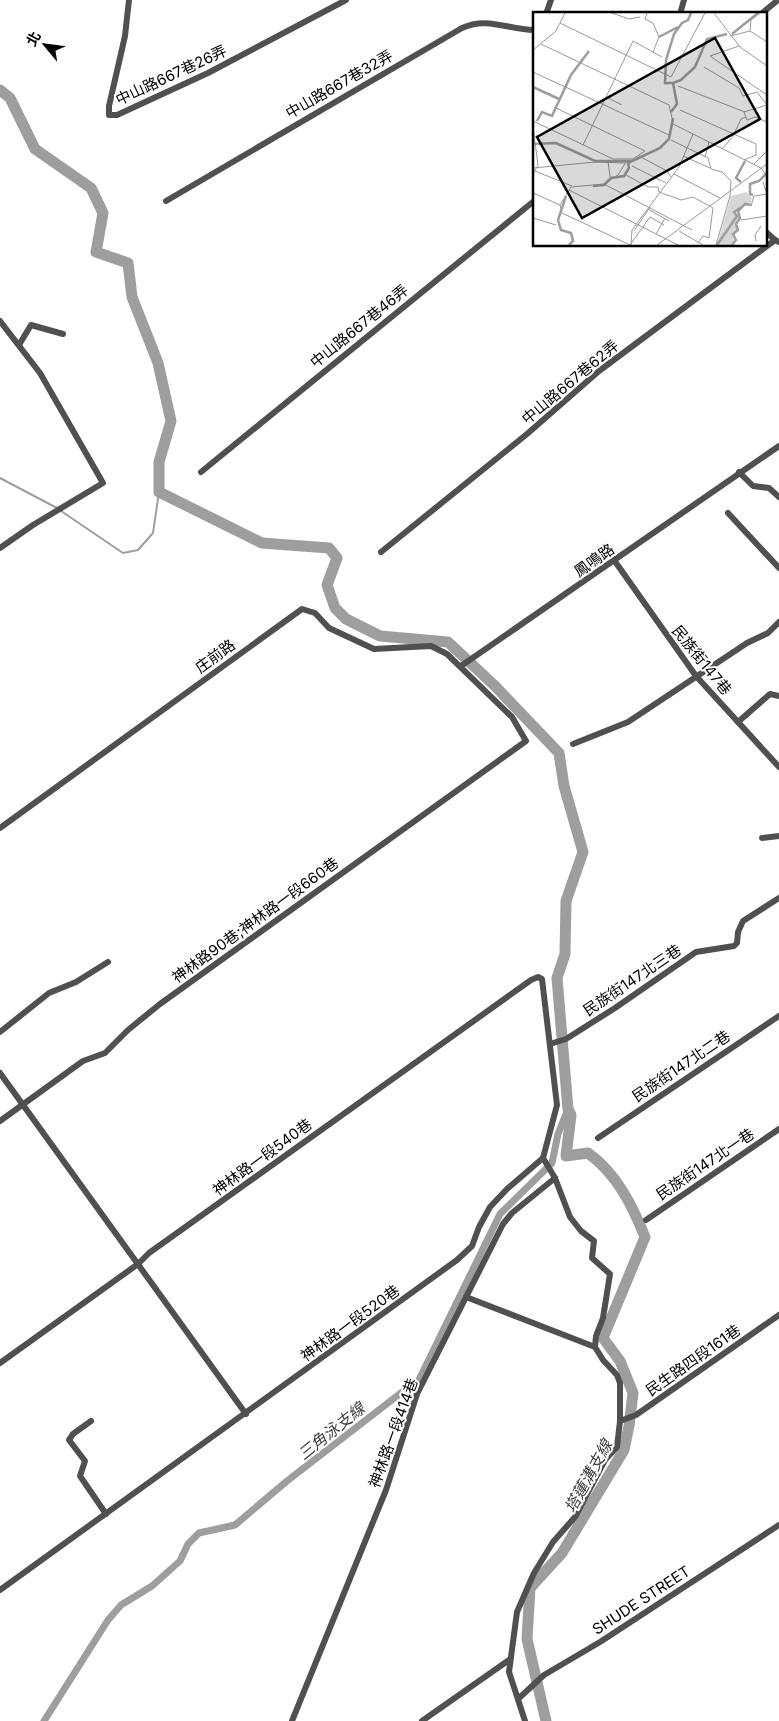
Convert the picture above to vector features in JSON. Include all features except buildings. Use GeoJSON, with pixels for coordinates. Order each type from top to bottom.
{"type":"FeatureCollection","features":[{"type":"Feature","properties":{"kind":"street","name":"中山路667巷26弄"},"geometry":{"type":"LineString","coordinates":[[129,0],[125,36],[109,114],[117,115],[208,73],[346,0]]}},
{"type":"Feature","properties":{"kind":"street"},"geometry":{"type":"LineString","coordinates":[[547,12],[551,0]]}},
{"type":"Feature","properties":{"kind":"street"},"geometry":{"type":"LineString","coordinates":[[763,12],[778,0]]}},
{"type":"Feature","properties":{"kind":"street","name":"中山路667巷32弄"},"geometry":{"type":"LineString","coordinates":[[166,201],[472,23],[490,23],[533,30]]}},
{"type":"Feature","properties":{"kind":"street","name":"中山路667巷46弄"},"geometry":{"type":"LineString","coordinates":[[201,472],[533,201]]}},
{"type":"Feature","properties":{"kind":"street"},"geometry":{"type":"LineString","coordinates":[[766,232],[777,241]]}},
{"type":"Feature","properties":{"kind":"street","name":"中山路667巷62弄"},"geometry":{"type":"LineString","coordinates":[[381,552],[527,434],[599,370],[777,241]]}},
{"type":"Feature","properties":{"kind":"street"},"geometry":{"type":"LineString","coordinates":[[0,321],[40,373],[102,482],[0,548]]}},
{"type":"Feature","properties":{"kind":"street"},"geometry":{"type":"LineString","coordinates":[[19,345],[31,325],[64,334]]}},
{"type":"Feature","properties":{"kind":"street","name":"鳳鳴路"},"geometry":{"type":"LineString","coordinates":[[461,666],[779,446]]}},
{"type":"Feature","properties":{"kind":"street"},"geometry":{"type":"LineString","coordinates":[[739,472],[753,486],[769,488],[779,496]]}},
{"type":"Feature","properties":{"kind":"street"},"geometry":{"type":"LineString","coordinates":[[728,513],[779,568]]}},
{"type":"Feature","properties":{"kind":"street","name":"民族街147巷"},"geometry":{"type":"LineString","coordinates":[[614,560],[696,676],[779,767]]}},
{"type":"Feature","properties":{"kind":"street","name":"庄前路"},"geometry":{"type":"LineString","coordinates":[[0,828],[302,609],[315,613],[329,628],[374,649],[431,646],[447,654],[461,666]]}},
{"type":"Feature","properties":{"kind":"street"},"geometry":{"type":"LineString","coordinates":[[573,744],[628,722],[747,643],[768,634],[779,622]]}},
{"type":"Feature","properties":{"kind":"street","name":"神林路90巷;神林路一段660巷"},"geometry":{"type":"LineString","coordinates":[[0,1121],[83,1062],[105,1053],[128,1030],[160,1004],[526,741],[512,717],[461,666]]}},
{"type":"Feature","properties":{"kind":"street"},"geometry":{"type":"LineString","coordinates":[[738,722],[770,694],[779,696]]}},
{"type":"Feature","properties":{"kind":"street"},"geometry":{"type":"LineString","coordinates":[[762,838],[779,836]]}},
{"type":"Feature","properties":{"kind":"street","name":"民族街147北三巷"},"geometry":{"type":"LineString","coordinates":[[550,1044],[566,1039],[696,952],[734,946],[737,943],[738,932],[743,921],[779,898]]}},
{"type":"Feature","properties":{"kind":"street"},"geometry":{"type":"LineString","coordinates":[[0,1032],[49,993],[76,982],[108,962]]}},
{"type":"Feature","properties":{"kind":"street","name":"神林路一段540巷"},"geometry":{"type":"LineString","coordinates":[[0,1363],[138,1264],[149,1253],[531,980],[538,978],[542,979],[550,1044]]}},
{"type":"Feature","properties":{"kind":"street","name":"民族街147北二巷"},"geometry":{"type":"LineString","coordinates":[[598,1138],[779,1016]]}},
{"type":"Feature","properties":{"kind":"street"},"geometry":{"type":"LineString","coordinates":[[525,1721],[509,1672],[517,1612],[534,1573],[553,1542],[575,1517],[605,1460],[617,1447],[620,1421],[620,1383],[617,1375],[603,1360],[595,1347],[596,1336],[603,1318],[610,1274],[592,1258],[594,1241],[581,1232],[570,1217],[555,1178],[542,1158],[557,1106],[550,1044]]}},
{"type":"Feature","properties":{"kind":"street"},"geometry":{"type":"LineString","coordinates":[[0,1072],[246,1414]]}},
{"type":"Feature","properties":{"kind":"street","name":"民族街147北一巷"},"geometry":{"type":"LineString","coordinates":[[646,1220],[779,1129]]}},
{"type":"Feature","properties":{"kind":"street","name":"神林路一段520巷"},"geometry":{"type":"LineString","coordinates":[[0,1590],[457,1260],[472,1246],[490,1207],[542,1158]]}},
{"type":"Feature","properties":{"kind":"street","name":"神林路一段414巷"},"geometry":{"type":"LineString","coordinates":[[292,1721],[386,1490],[418,1394],[503,1224],[512,1213],[555,1178]]}},
{"type":"Feature","properties":{"kind":"street"},"geometry":{"type":"LineString","coordinates":[[466,1297],[595,1347]]}},
{"type":"Feature","properties":{"kind":"street","name":"民生路四段161巷"},"geometry":{"type":"LineString","coordinates":[[620,1421],[636,1415],[779,1315]]}},
{"type":"Feature","properties":{"kind":"street"},"geometry":{"type":"LineString","coordinates":[[91,1421],[73,1434],[69,1440],[85,1461],[80,1476],[106,1514]]}},
{"type":"Feature","properties":{"kind":"street","name":"SHUDE STREET"},"geometry":{"type":"LineString","coordinates":[[518,1699],[544,1675],[600,1642],[779,1525]]}},
{"type":"Feature","properties":{"kind":"street"},"geometry":{"type":"LineString","coordinates":[[422,1721],[510,1660]]}},
{"type":"Feature","properties":{"kind":"waterway","name":"塔蓮溝支線"},"geometry":{"type":"LineString","coordinates":[[0,90],[10,98],[35,149],[91,188],[103,213],[96,252],[128,263],[132,297],[158,363],[171,421],[159,462],[159,492],[262,543],[329,548],[337,558],[327,585],[335,608],[346,619],[380,636],[448,642],[495,686],[559,753],[564,786],[583,852],[566,901],[565,954],[557,978],[568,1109],[571,1115],[566,1156],[588,1153],[607,1170],[623,1191],[645,1237],[603,1338],[620,1361],[633,1393],[624,1450],[562,1553],[530,1588],[527,1639],[546,1721]]}},
{"type":"Feature","properties":{"kind":"waterway"},"geometry":{"type":"LineString","coordinates":[[0,478],[57,508]]}},
{"type":"Feature","properties":{"kind":"waterway"},"geometry":{"type":"LineString","coordinates":[[61,511],[123,553],[138,550],[153,533],[159,492]]}},
{"type":"Feature","properties":{"kind":"waterway","name":"三角泳支線"},"geometry":{"type":"LineString","coordinates":[[44,1721],[108,1620],[121,1605],[152,1586],[180,1561],[188,1544],[199,1533],[235,1525],[287,1481],[406,1389],[415,1388],[500,1214],[552,1163],[558,1134],[568,1109]]}}]}
